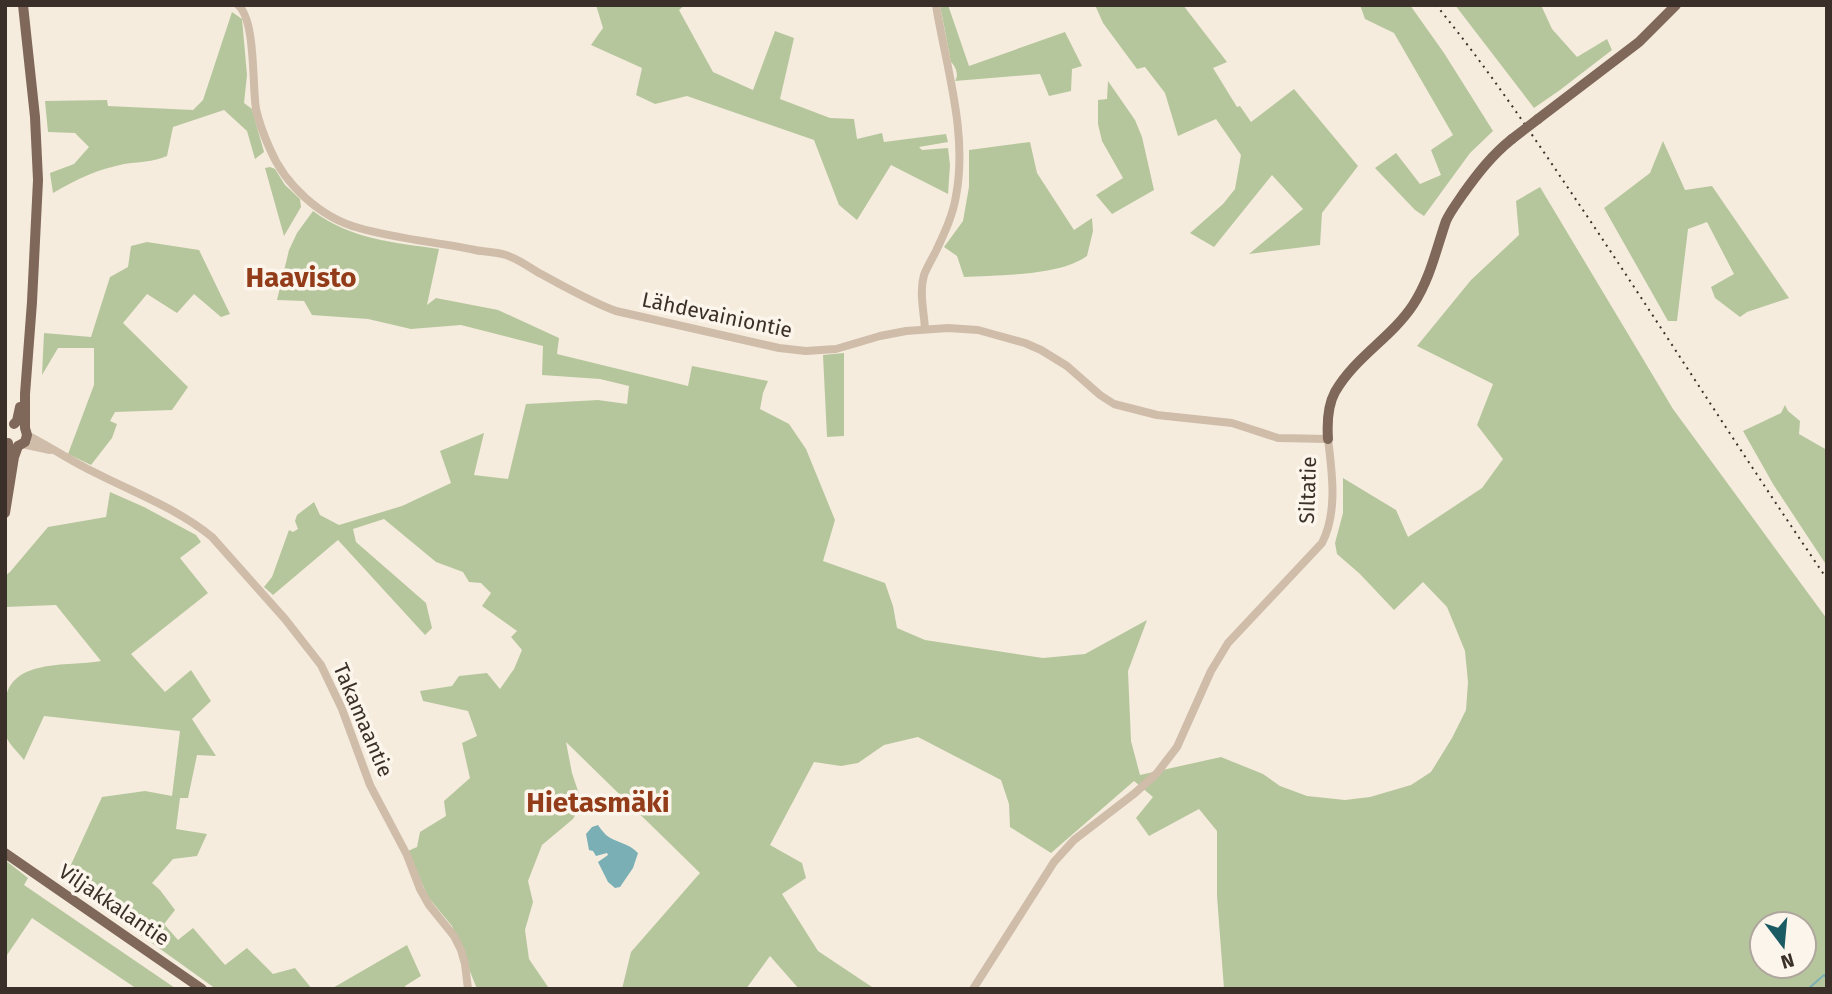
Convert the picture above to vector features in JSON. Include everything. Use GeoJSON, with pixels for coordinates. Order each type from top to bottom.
{"type":"FeatureCollection","features":[{"type":"Feature","properties":{"kind":"main road"},"geometry":{"type":"LineString","coordinates":[[18,5],[25,27]]}},
{"type":"Feature","properties":{"kind":"main road"},"geometry":{"type":"LineString","coordinates":[[5,487],[8,468],[18,440],[24,394],[38,180],[23,5]]}},
{"type":"Feature","properties":{"kind":"main road","name":"Siltatie"},"geometry":{"type":"LineString","coordinates":[[1328,439],[1333,395],[1350,370],[1412,306],[1426,283],[1448,218],[1482,167],[1498,150],[1640,42],[1676,5]]}},
{"type":"Feature","properties":{"kind":"main road"},"geometry":{"type":"LineString","coordinates":[[9,427],[18,421],[24,394]]}},
{"type":"Feature","properties":{"kind":"main road"},"geometry":{"type":"LineString","coordinates":[[5,513],[20,425],[9,427]]}},
{"type":"Feature","properties":{"kind":"main road","name":"Viljakkalantie"},"geometry":{"type":"LineString","coordinates":[[5,853],[202,989]]}},
{"type":"Feature","properties":{"kind":"street","name":"Lähdevainiontie"},"geometry":{"type":"LineString","coordinates":[[238,5],[248,23],[257,111],[274,158],[290,181],[313,204],[346,223],[411,239],[507,255],[616,311],[779,348],[806,351],[836,349],[880,336],[925,329],[978,330],[1033,346],[1068,366],[1114,404],[1157,415],[1232,424],[1278,438],[1328,439]]}},
{"type":"Feature","properties":{"kind":"street"},"geometry":{"type":"LineString","coordinates":[[925,329],[922,284],[924,274],[952,213],[957,195],[960,157],[956,113],[936,5]]}},
{"type":"Feature","properties":{"kind":"street","name":"Siltatie"},"geometry":{"type":"LineString","coordinates":[[973,989],[1054,862],[1074,840],[1157,773],[1177,747],[1211,671],[1228,643],[1322,543],[1330,523],[1332,506],[1328,439]]}},
{"type":"Feature","properties":{"kind":"street","name":"Takamaantie"},"geometry":{"type":"LineString","coordinates":[[18,440],[53,450],[198,525],[212,537],[302,638],[331,685],[370,785],[407,855],[420,889],[454,936],[465,964],[468,989]]}},
{"type":"Feature","properties":{"kind":"green space"},"geometry":{"type":"Polygon","coordinates":[[[596,5],[685,5],[679,10],[713,72],[753,90],[775,31],[794,38],[780,99],[830,118],[854,119],[857,139],[882,133],[884,142],[946,134],[948,142],[919,147],[922,150],[948,148],[948,194],[891,165],[857,220],[839,205],[814,140],[687,96],[655,104],[636,95],[642,68],[591,45],[603,28],[596,5]]]}},
{"type":"Feature","properties":{"kind":"green space"},"geometry":{"type":"Polygon","coordinates":[[[940,5],[948,5],[969,66],[1065,32],[1082,66],[1072,69],[1071,91],[1049,96],[1040,74],[955,81],[957,76],[951,62],[940,5]]]}},
{"type":"Feature","properties":{"kind":"green space"},"geometry":{"type":"Polygon","coordinates":[[[1095,5],[1183,5],[1227,62],[1213,68],[1237,107],[1240,106],[1251,122],[1294,89],[1358,166],[1322,213],[1320,245],[1249,254],[1303,209],[1272,175],[1214,247],[1190,233],[1223,204],[1235,189],[1241,155],[1216,119],[1178,136],[1165,93],[1145,67],[1137,69],[1103,23],[1095,5]]]}},
{"type":"Feature","properties":{"kind":"green space"},"geometry":{"type":"Polygon","coordinates":[[[1360,5],[1410,5],[1493,131],[1470,153],[1424,216],[1375,168],[1396,153],[1420,184],[1441,175],[1431,150],[1453,135],[1394,33],[1365,19],[1360,5]]]}},
{"type":"Feature","properties":{"kind":"green space"},"geometry":{"type":"Polygon","coordinates":[[[1455,5],[1541,5],[1552,29],[1577,57],[1607,39],[1612,50],[1534,108],[1455,5]]]}},
{"type":"Feature","properties":{"kind":"green space"},"geometry":{"type":"Polygon","coordinates":[[[232,12],[242,19],[247,75],[244,103],[252,109],[264,152],[255,159],[247,131],[224,110],[173,127],[167,156],[104,169],[53,193],[50,173],[74,164],[89,147],[75,133],[48,132],[45,101],[107,100],[108,106],[193,110],[203,100],[232,12]]]}},
{"type":"Feature","properties":{"kind":"green space"},"geometry":{"type":"Polygon","coordinates":[[[1108,81],[1135,120],[1142,137],[1154,190],[1112,214],[1096,195],[1123,178],[1102,141],[1098,124],[1098,100],[1107,99],[1108,81]]]}},
{"type":"Feature","properties":{"kind":"green space"},"geometry":{"type":"Polygon","coordinates":[[[1663,141],[1685,190],[1712,186],[1789,298],[1747,312],[1740,317],[1715,298],[1711,287],[1734,274],[1707,222],[1688,229],[1677,321],[1668,321],[1604,208],[1650,173],[1663,141]]]}},
{"type":"Feature","properties":{"kind":"green space"},"geometry":{"type":"Polygon","coordinates":[[[1030,142],[1037,173],[1074,230],[1092,218],[1093,231],[1087,256],[1075,263],[1045,271],[964,277],[957,256],[944,247],[963,221],[969,187],[969,150],[1030,142]]]}},
{"type":"Feature","properties":{"kind":"green space"},"geometry":{"type":"Polygon","coordinates":[[[265,168],[275,169],[285,185],[300,199],[301,207],[284,236],[265,168]]]}},
{"type":"Feature","properties":{"kind":"green space"},"geometry":{"type":"Polygon","coordinates":[[[1540,187],[1673,409],[1827,619],[1827,989],[1224,989],[1217,896],[1217,831],[1199,809],[1149,836],[1136,818],[1153,797],[1134,781],[1051,853],[1010,827],[1009,804],[1001,780],[918,737],[884,745],[858,763],[841,766],[814,762],[770,845],[802,863],[806,878],[782,894],[818,951],[875,989],[799,989],[770,956],[746,989],[622,989],[631,952],[700,873],[566,742],[582,803],[573,819],[542,845],[528,881],[533,902],[525,930],[529,959],[548,987],[477,989],[452,926],[428,897],[408,851],[417,847],[420,832],[446,816],[444,801],[470,778],[462,743],[477,736],[468,711],[423,701],[420,691],[452,686],[459,676],[487,673],[500,689],[514,669],[522,650],[511,637],[517,631],[482,606],[491,593],[481,583],[469,582],[463,572],[436,562],[384,519],[353,529],[356,542],[426,603],[432,628],[425,635],[338,540],[273,595],[264,587],[272,577],[289,530],[293,532],[298,529],[295,521],[297,515],[314,502],[320,515],[339,525],[402,506],[451,483],[440,451],[484,433],[474,475],[508,479],[526,404],[598,400],[627,404],[629,386],[600,379],[542,375],[543,346],[461,325],[411,329],[368,319],[312,315],[304,301],[277,300],[289,250],[313,211],[358,234],[389,242],[439,249],[427,305],[436,298],[498,310],[559,338],[557,354],[688,386],[692,366],[768,381],[760,409],[789,424],[806,449],[835,520],[823,561],[885,583],[897,628],[925,640],[1043,658],[1085,654],[1147,620],[1128,671],[1131,741],[1140,775],[1221,757],[1307,796],[1345,800],[1370,797],[1411,785],[1431,772],[1466,710],[1468,682],[1465,651],[1447,607],[1423,582],[1394,610],[1337,554],[1335,543],[1343,513],[1343,478],[1396,510],[1408,537],[1482,488],[1503,459],[1477,425],[1493,384],[1417,346],[1471,280],[1519,235],[1516,201],[1540,187]]]}},
{"type":"Feature","properties":{"kind":"green space"},"geometry":{"type":"Polygon","coordinates":[[[147,242],[199,250],[230,314],[221,317],[194,294],[177,313],[147,294],[123,323],[188,387],[172,410],[115,412],[110,421],[117,424],[112,438],[91,465],[68,454],[94,385],[94,348],[58,348],[42,375],[44,333],[91,337],[110,277],[128,267],[131,246],[147,242]]]}},
{"type":"Feature","properties":{"kind":"green space"},"geometry":{"type":"Polygon","coordinates":[[[844,353],[844,436],[827,437],[823,355],[844,353]]]}},
{"type":"Feature","properties":{"kind":"green space"},"geometry":{"type":"Polygon","coordinates":[[[1785,405],[1800,421],[1799,434],[1827,450],[1827,566],[1773,484],[1743,431],[1781,413],[1785,405]]]}},
{"type":"Feature","properties":{"kind":"green space"},"geometry":{"type":"Polygon","coordinates":[[[110,492],[196,535],[201,542],[180,558],[208,593],[131,654],[165,692],[191,670],[211,701],[192,719],[216,756],[197,755],[188,798],[180,798],[176,829],[207,834],[197,856],[173,859],[152,883],[175,910],[164,924],[178,940],[193,928],[225,965],[247,948],[273,974],[295,968],[312,989],[216,989],[64,880],[102,797],[145,791],[172,796],[180,731],[44,716],[24,760],[6,737],[5,706],[8,690],[16,679],[41,667],[101,661],[56,605],[5,607],[5,576],[48,527],[106,517],[110,492]]]}},
{"type":"Feature","properties":{"kind":"green space"},"geometry":{"type":"Polygon","coordinates":[[[5,860],[28,878],[24,885],[175,988],[137,989],[32,918],[5,958],[5,860]]]}},
{"type":"Feature","properties":{"kind":"green space"},"geometry":{"type":"Polygon","coordinates":[[[407,945],[421,976],[405,986],[406,989],[331,989],[407,945]]]}},
{"type":"Feature","properties":{"kind":"water"},"geometry":{"type":"Polygon","coordinates":[[[598,825],[606,835],[638,853],[633,868],[620,887],[615,888],[608,882],[598,862],[608,855],[607,853],[596,856],[589,850],[586,834],[598,825]]]}},
{"type":"Feature","properties":{"kind":"waterway"},"geometry":{"type":"LineString","coordinates":[[1808,989],[1824,975],[1827,978]]}},
{"type":"Feature","properties":{"kind":"railway"},"geometry":{"type":"LineString","coordinates":[[1436,5],[1551,162],[1827,579]]}},
{"type":"Feature","properties":{"kind":"district","name":"Haavisto"},"geometry":{"type":"Point","coordinates":[301,277]}},
{"type":"Feature","properties":{"kind":"district","name":"Hietasmäki"},"geometry":{"type":"Point","coordinates":[598,802]}}]}
